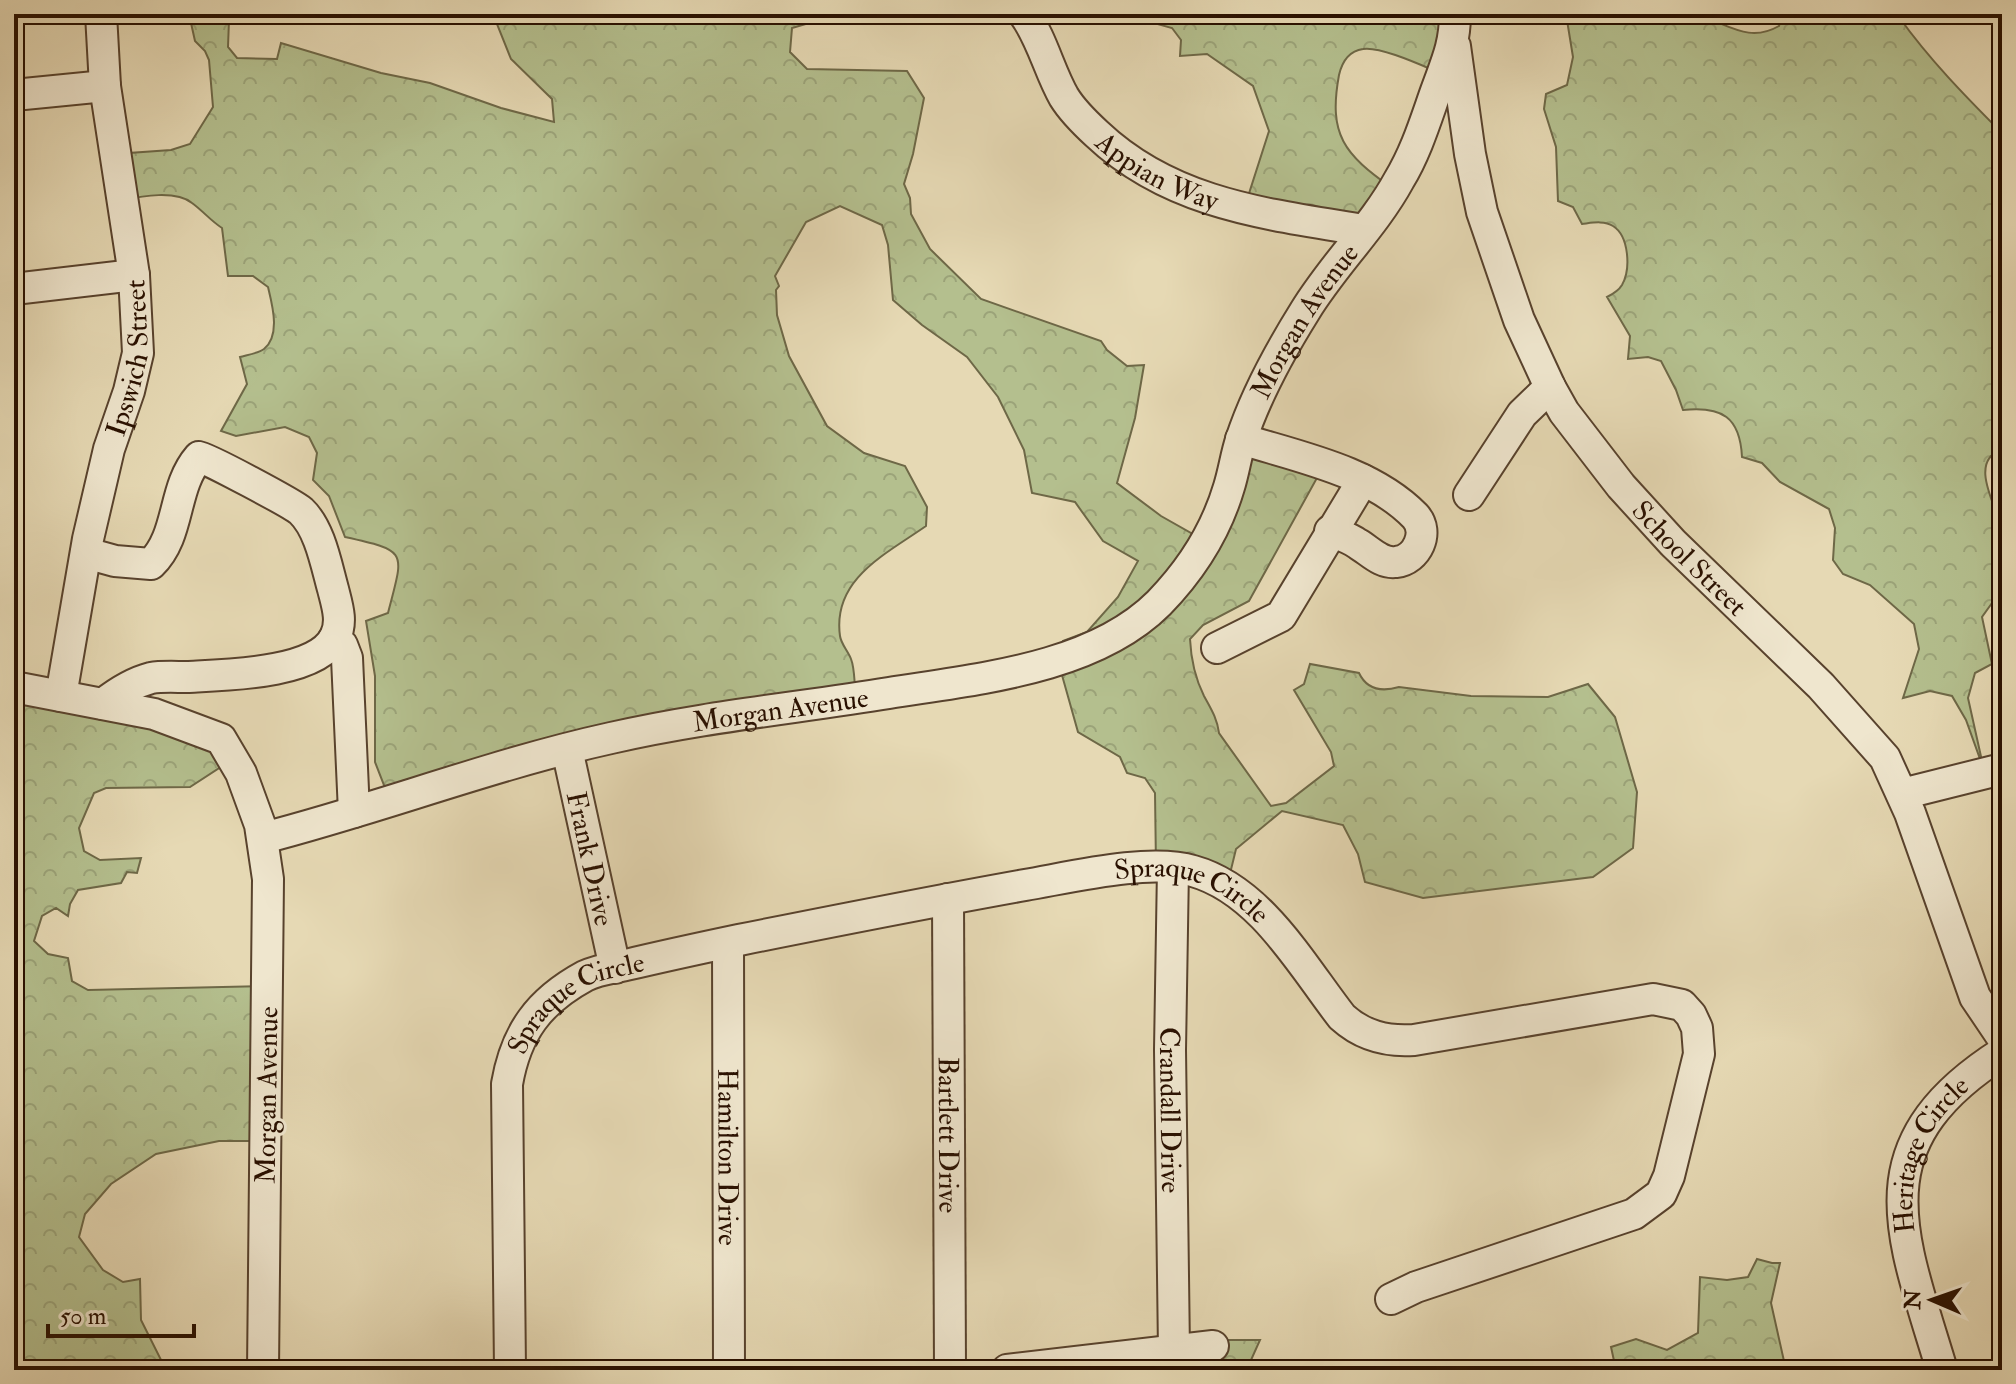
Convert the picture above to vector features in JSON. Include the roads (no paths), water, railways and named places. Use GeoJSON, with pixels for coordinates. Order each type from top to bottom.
{"type":"FeatureCollection","features":[{"type":"Feature","properties":{"kind":"street","name":"Ipswich Street"},"geometry":{"type":"LineString","coordinates":[[61,696],[86,553],[109,449],[138,353],[134,275],[105,86],[101,14]]}},
{"type":"Feature","properties":{"kind":"street","name":"Appian Way"},"geometry":{"type":"LineString","coordinates":[[1024,14],[1065,98],[1117,153],[1152,176],[1228,205],[1274,216],[1363,230]]}},
{"type":"Feature","properties":{"kind":"street","name":"Morgan Avenue"},"geometry":{"type":"LineString","coordinates":[[263,1370],[268,879],[263,838],[494,769],[618,736],[956,683],[1028,668],[1109,641],[1154,608],[1191,565],[1220,512],[1241,439],[1261,388],[1290,334],[1335,266],[1398,183],[1422,136],[1455,27]]}},
{"type":"Feature","properties":{"kind":"street","name":"School Street"},"geometry":{"type":"LineString","coordinates":[[1455,27],[1470,154],[1482,212],[1519,320],[1550,387],[1564,412],[1621,486],[1673,543],[1821,686],[1877,747],[1902,794],[1989,994],[2002,1037]]}},
{"type":"Feature","properties":{"kind":"street"},"geometry":{"type":"LineString","coordinates":[[14,95],[105,86]]}},
{"type":"Feature","properties":{"kind":"street"},"geometry":{"type":"LineString","coordinates":[[14,289],[134,275]]}},
{"type":"Feature","properties":{"kind":"street"},"geometry":{"type":"LineString","coordinates":[[1469,495],[1522,414],[1550,387]]}},
{"type":"Feature","properties":{"kind":"street"},"geometry":{"type":"LineString","coordinates":[[1241,439],[1363,480],[1417,517],[1422,527],[1420,545],[1406,559],[1390,562],[1330,531]]}},
{"type":"Feature","properties":{"kind":"street"},"geometry":{"type":"LineString","coordinates":[[86,553],[115,561],[151,564],[172,534],[192,465],[199,457],[207,458],[221,469],[303,513],[312,526],[327,565],[340,617],[334,639],[321,654],[291,666],[204,676],[152,678],[121,690],[103,704]]}},
{"type":"Feature","properties":{"kind":"street"},"geometry":{"type":"LineString","coordinates":[[1217,648],[1281,616],[1363,480]]}},
{"type":"Feature","properties":{"kind":"street"},"geometry":{"type":"LineString","coordinates":[[334,639],[342,645],[347,658],[354,812]]}},
{"type":"Feature","properties":{"kind":"street"},"geometry":{"type":"LineString","coordinates":[[14,687],[154,714],[221,739],[241,773],[263,838]]}},
{"type":"Feature","properties":{"kind":"street","name":"Frank Drive"},"geometry":{"type":"LineString","coordinates":[[567,749],[615,968]]}},
{"type":"Feature","properties":{"kind":"street"},"geometry":{"type":"LineString","coordinates":[[1902,794],[2002,769]]}},
{"type":"Feature","properties":{"kind":"street","name":"Spraque Circle"},"geometry":{"type":"LineString","coordinates":[[510,1370],[507,1084],[512,1057],[534,1015],[549,1001],[587,975],[615,968],[948,899],[1112,870],[1173,868],[1193,870],[1216,880],[1239,896],[1287,940],[1342,1017],[1355,1029],[1382,1039],[1396,1042],[1414,1040],[1653,999],[1682,1005],[1691,1015],[1699,1041],[1695,1076],[1669,1176],[1661,1194],[1634,1214],[1416,1287],[1391,1299]]}},
{"type":"Feature","properties":{"kind":"street","name":"Crandall Drive"},"geometry":{"type":"LineString","coordinates":[[1173,868],[1170,1050],[1174,1351]]}},
{"type":"Feature","properties":{"kind":"street","name":"Bartlett Drive"},"geometry":{"type":"LineString","coordinates":[[948,899],[950,1370]]}},
{"type":"Feature","properties":{"kind":"street","name":"Hamilton Drive"},"geometry":{"type":"LineString","coordinates":[[728,943],[729,1370]]}},
{"type":"Feature","properties":{"kind":"street","name":"Heritage Circle"},"geometry":{"type":"LineString","coordinates":[[1942,1370],[1906,1242],[1901,1208],[1902,1181],[1919,1130],[1964,1080],[2002,1053]]}},
{"type":"Feature","properties":{"kind":"street"},"geometry":{"type":"LineString","coordinates":[[1007,1370],[1213,1346]]}}]}
